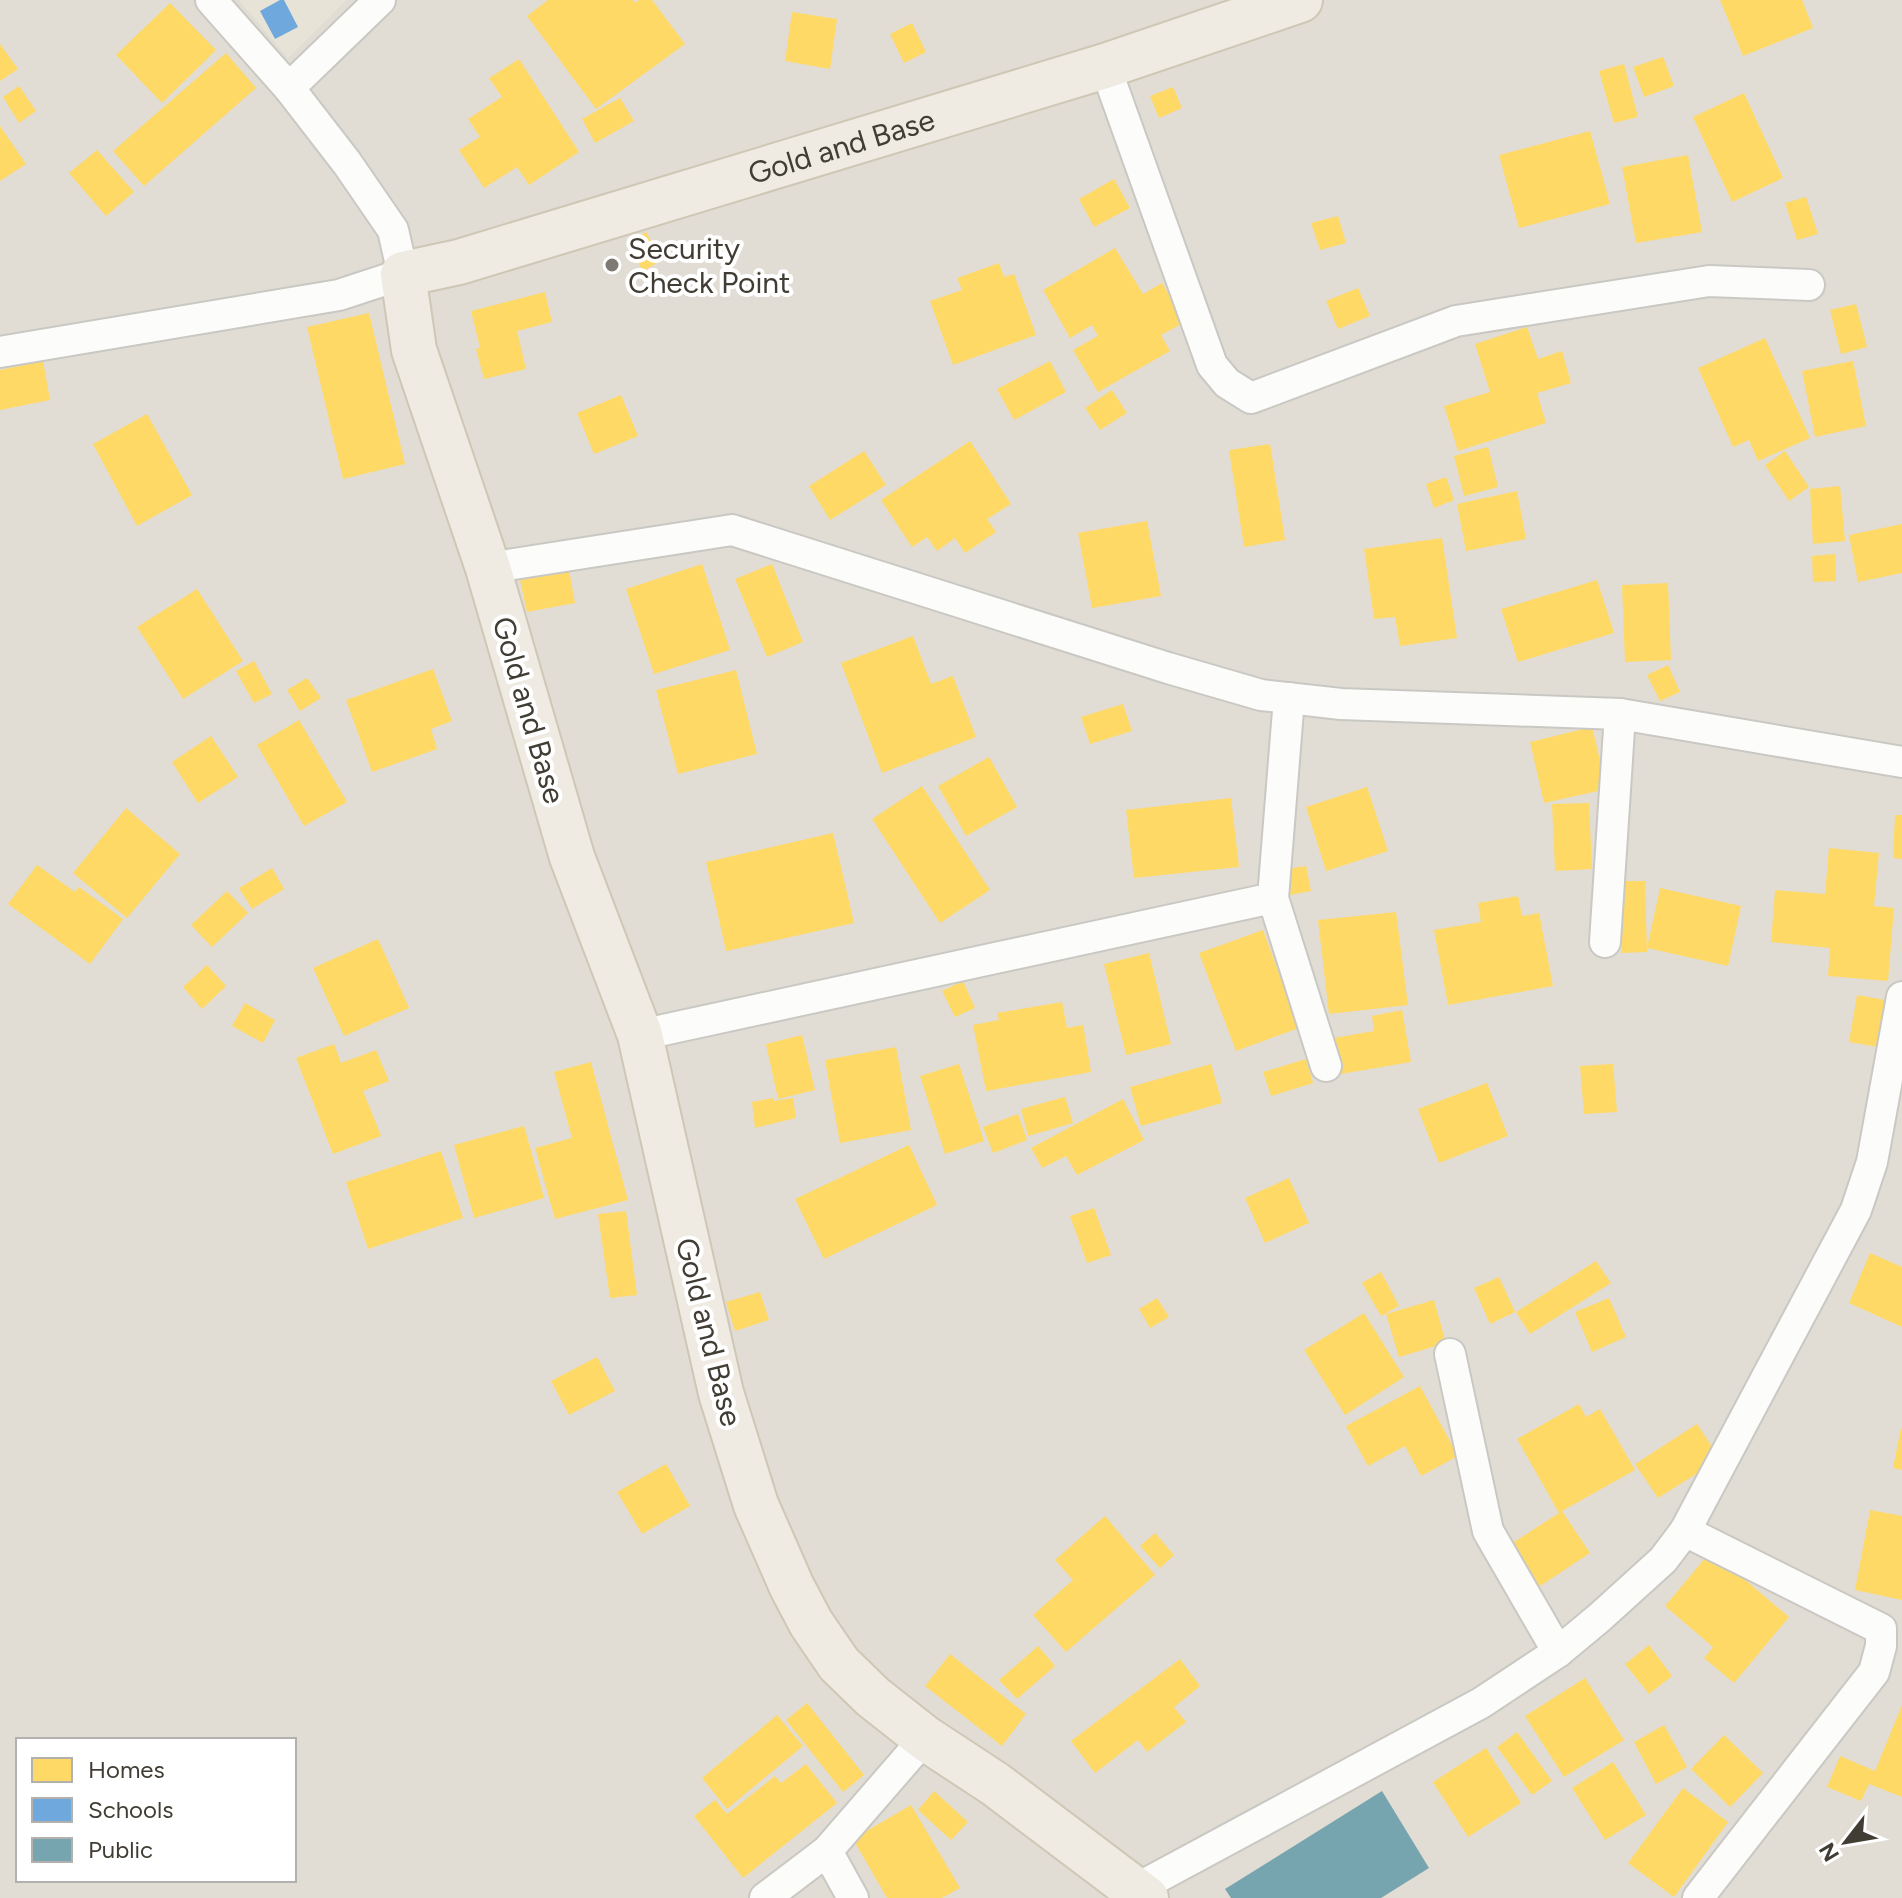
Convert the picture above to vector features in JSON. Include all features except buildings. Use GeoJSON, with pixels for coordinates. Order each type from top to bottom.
{"type":"FeatureCollection","features":[{"type":"Feature","properties":{"kind":"main road","name":"Gold and Base"},"geometry":{"type":"LineString","coordinates":[[1141,1894],[873,1697],[839,1664],[811,1623],[792,1587],[756,1505],[721,1393],[640,1035],[572,857],[488,568],[414,350],[403,274],[459,262],[1105,66],[1300,0]]}},
{"type":"Feature","properties":{"kind":"street"},"geometry":{"type":"LineString","coordinates":[[0,352],[339,295],[403,274],[393,230],[347,163],[289,88],[211,0]]}},
{"type":"Feature","properties":{"kind":"street"},"geometry":{"type":"LineString","coordinates":[[289,88],[380,0]]}},
{"type":"Feature","properties":{"kind":"street"},"geometry":{"type":"LineString","coordinates":[[1105,66],[1212,365],[1227,383],[1251,398],[1456,321],[1709,281],[1809,285]]}},
{"type":"Feature","properties":{"kind":"street"},"geometry":{"type":"LineString","coordinates":[[488,568],[732,530],[1261,695],[1341,704],[1620,714],[1902,762]]}},
{"type":"Feature","properties":{"kind":"street"},"geometry":{"type":"LineString","coordinates":[[1289,698],[1273,898],[1326,1066]]}},
{"type":"Feature","properties":{"kind":"street"},"geometry":{"type":"LineString","coordinates":[[1605,942],[1620,714]]}},
{"type":"Feature","properties":{"kind":"street"},"geometry":{"type":"LineString","coordinates":[[640,1035],[1273,898]]}},
{"type":"Feature","properties":{"kind":"street"},"geometry":{"type":"LineString","coordinates":[[1141,1894],[1481,1703],[1558,1652],[1663,1560],[1685,1531],[1856,1210],[1872,1162],[1902,997]]}},
{"type":"Feature","properties":{"kind":"street"},"geometry":{"type":"LineString","coordinates":[[1450,1354],[1488,1531],[1558,1652]]}},
{"type":"Feature","properties":{"kind":"street"},"geometry":{"type":"LineString","coordinates":[[1685,1531],[1881,1629],[1881,1646],[1874,1672],[1698,1898]]}},
{"type":"Feature","properties":{"kind":"street"},"geometry":{"type":"LineString","coordinates":[[765,1898],[827,1851],[925,1738]]}},
{"type":"Feature","properties":{"kind":"street"},"geometry":{"type":"LineString","coordinates":[[827,1851],[853,1898]]}},
{"type":"Feature","properties":{"kind":"shaded area"},"geometry":{"type":"Polygon","coordinates":[[[0,0],[1902,0],[1902,1898],[0,1898],[0,0]]]}},
{"type":"Feature","properties":{"kind":"shaded area"},"geometry":{"type":"Polygon","coordinates":[[[239,0],[346,0],[288,58],[239,0]]]}},
{"type":"Feature","properties":{"kind":"place","name":"Security Check Point"},"geometry":{"type":"Point","coordinates":[612,265]}}]}
